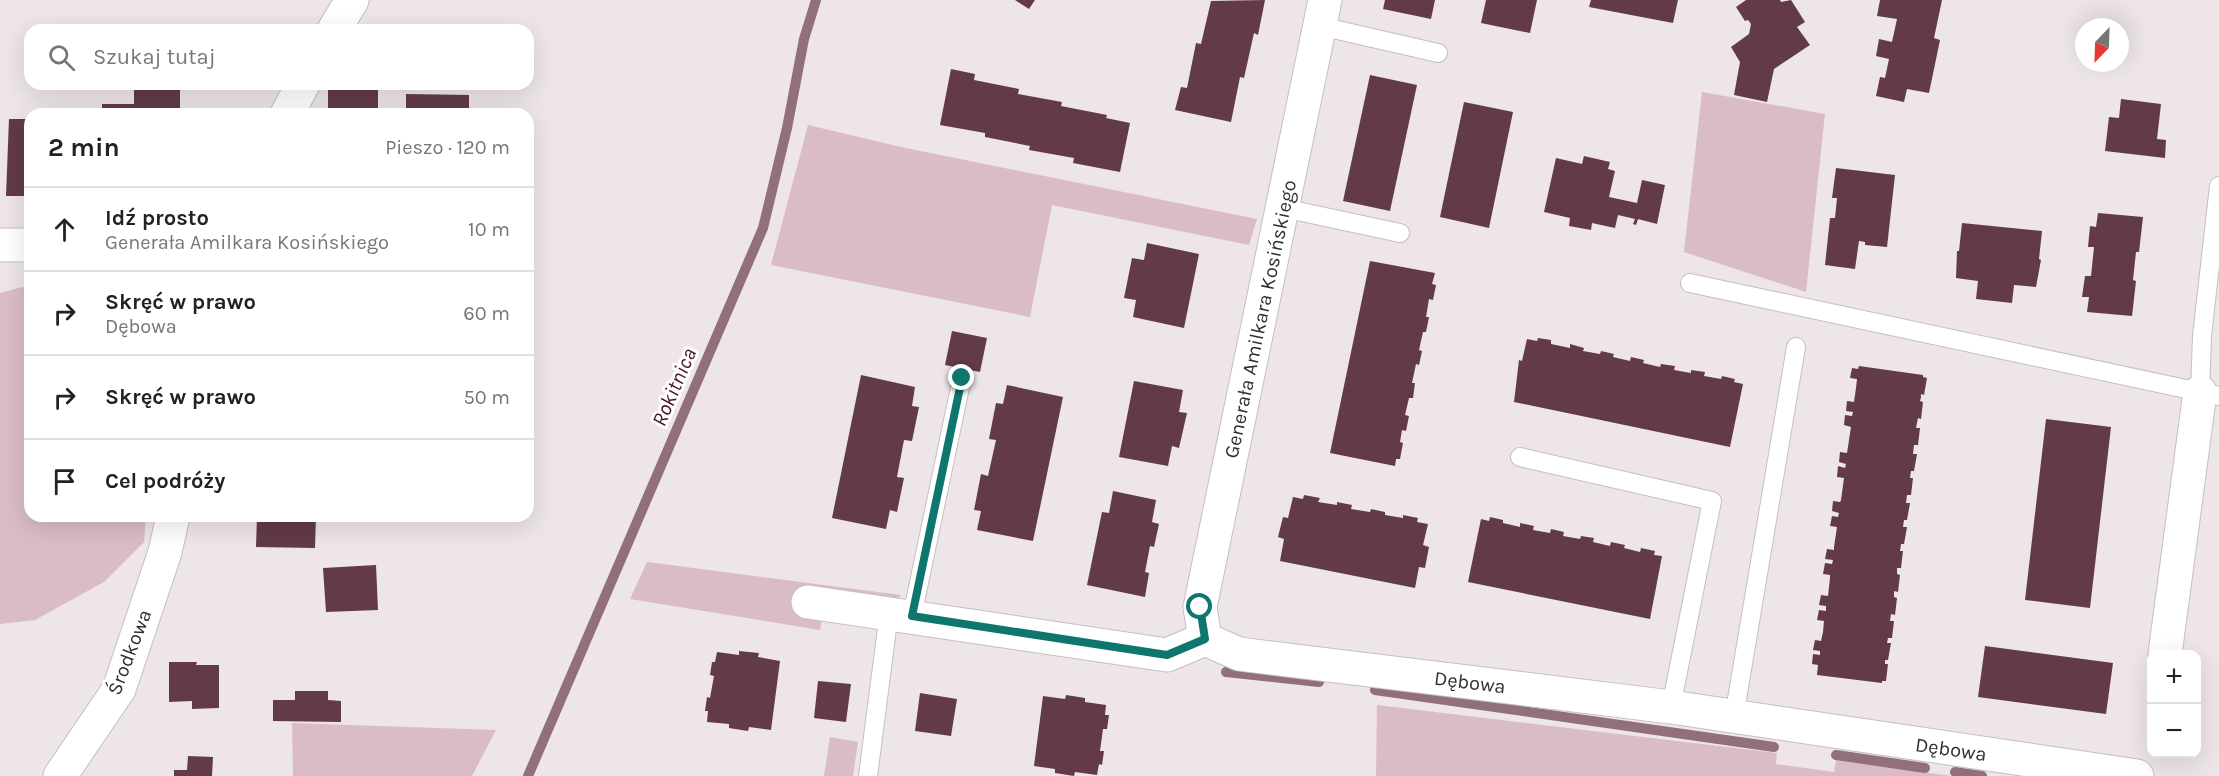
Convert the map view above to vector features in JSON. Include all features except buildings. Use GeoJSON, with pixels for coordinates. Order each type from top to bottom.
{"type":"FeatureCollection","features":[{"type":"Feature","properties":{"kind":"street"},"geometry":{"type":"LineString","coordinates":[[338,24],[352,0]]}},
{"type":"Feature","properties":{"kind":"street","name":"Generała Amilkara Kosińskiego"},"geometry":{"type":"LineString","coordinates":[[1205,639],[1200,607],[1322,13]]}},
{"type":"Feature","properties":{"kind":"street"},"geometry":{"type":"LineString","coordinates":[[289,108],[300,90]]}},
{"type":"Feature","properties":{"kind":"street"},"geometry":{"type":"LineString","coordinates":[[0,244],[24,245]]}},
{"type":"Feature","properties":{"kind":"street"},"geometry":{"type":"LineString","coordinates":[[2166,650],[2210,394]]}},
{"type":"Feature","properties":{"kind":"street","name":"Środkowa"},"geometry":{"type":"LineString","coordinates":[[60,776],[119,689],[165,552],[172,522]]}},
{"type":"Feature","properties":{"kind":"street"},"geometry":{"type":"LineString","coordinates":[[808,602],[1167,655],[1205,639]]}},
{"type":"Feature","properties":{"kind":"street","name":"Dębowa"},"geometry":{"type":"LineString","coordinates":[[1205,639],[1239,654],[1671,708],[2137,776]]}},
{"type":"Feature","properties":{"kind":"street"},"geometry":{"type":"LineString","coordinates":[[2148,776],[2150,758]]}},
{"type":"Feature","properties":{"kind":"lane"},"geometry":{"type":"LineString","coordinates":[[1322,13],[1438,53]]}},
{"type":"Feature","properties":{"kind":"lane"},"geometry":{"type":"LineString","coordinates":[[1690,282],[2210,394],[2202,336],[2219,186]]}},
{"type":"Feature","properties":{"kind":"lane"},"geometry":{"type":"LineString","coordinates":[[1283,208],[1400,233]]}},
{"type":"Feature","properties":{"kind":"lane"},"geometry":{"type":"LineString","coordinates":[[1734,717],[1796,347]]}},
{"type":"Feature","properties":{"kind":"lane"},"geometry":{"type":"LineString","coordinates":[[868,776],[900,614],[962,378]]}},
{"type":"Feature","properties":{"kind":"lane"},"geometry":{"type":"LineString","coordinates":[[1520,457],[1712,501],[1671,708]]}},
{"type":"Feature","properties":{"kind":"shaded area"},"geometry":{"type":"Polygon","coordinates":[[[1702,92],[1825,114],[1806,292],[1684,252],[1702,92]]]}},
{"type":"Feature","properties":{"kind":"shaded area"},"geometry":{"type":"Polygon","coordinates":[[[808,125],[901,147],[1257,219],[1249,245],[1052,205],[1030,317],[771,265],[808,125]]]}},
{"type":"Feature","properties":{"kind":"shaded area"},"geometry":{"type":"Polygon","coordinates":[[[24,287],[24,522],[146,522],[144,542],[104,582],[35,620],[0,624],[0,293],[24,287]]]}},
{"type":"Feature","properties":{"kind":"shaded area"},"geometry":{"type":"Polygon","coordinates":[[[647,562],[901,595],[895,604],[822,618],[820,630],[630,599],[647,562]]]}},
{"type":"Feature","properties":{"kind":"shaded area"},"geometry":{"type":"Polygon","coordinates":[[[1377,705],[1777,753],[1776,764],[1834,772],[1836,760],[1951,776],[1376,776],[1377,705]]]}},
{"type":"Feature","properties":{"kind":"shaded area"},"geometry":{"type":"Polygon","coordinates":[[[292,723],[496,730],[472,776],[293,776],[292,723]]]}},
{"type":"Feature","properties":{"kind":"shaded area"},"geometry":{"type":"Polygon","coordinates":[[[830,737],[858,742],[853,776],[824,776],[830,737]]]}},
{"type":"Feature","properties":{"kind":"waterway","name":"Rokitnica"},"geometry":{"type":"LineString","coordinates":[[528,776],[763,228],[787,128],[804,39],[816,0]]}},
{"type":"Feature","properties":{"kind":"waterway"},"geometry":{"type":"LineString","coordinates":[[1226,672],[1319,682]]}},
{"type":"Feature","properties":{"kind":"waterway"},"geometry":{"type":"LineString","coordinates":[[1375,690],[1774,747]]}},
{"type":"Feature","properties":{"kind":"waterway"},"geometry":{"type":"LineString","coordinates":[[1836,755],[1925,768]]}},
{"type":"Feature","properties":{"kind":"waterway"},"geometry":{"type":"LineString","coordinates":[[1955,772],[1982,776]]}},
{"type":"Feature","properties":{"kind":"route"},"geometry":{"type":"LineString","coordinates":[[962,378],[912,616],[1167,655],[1205,639],[1200,607]]}}]}
